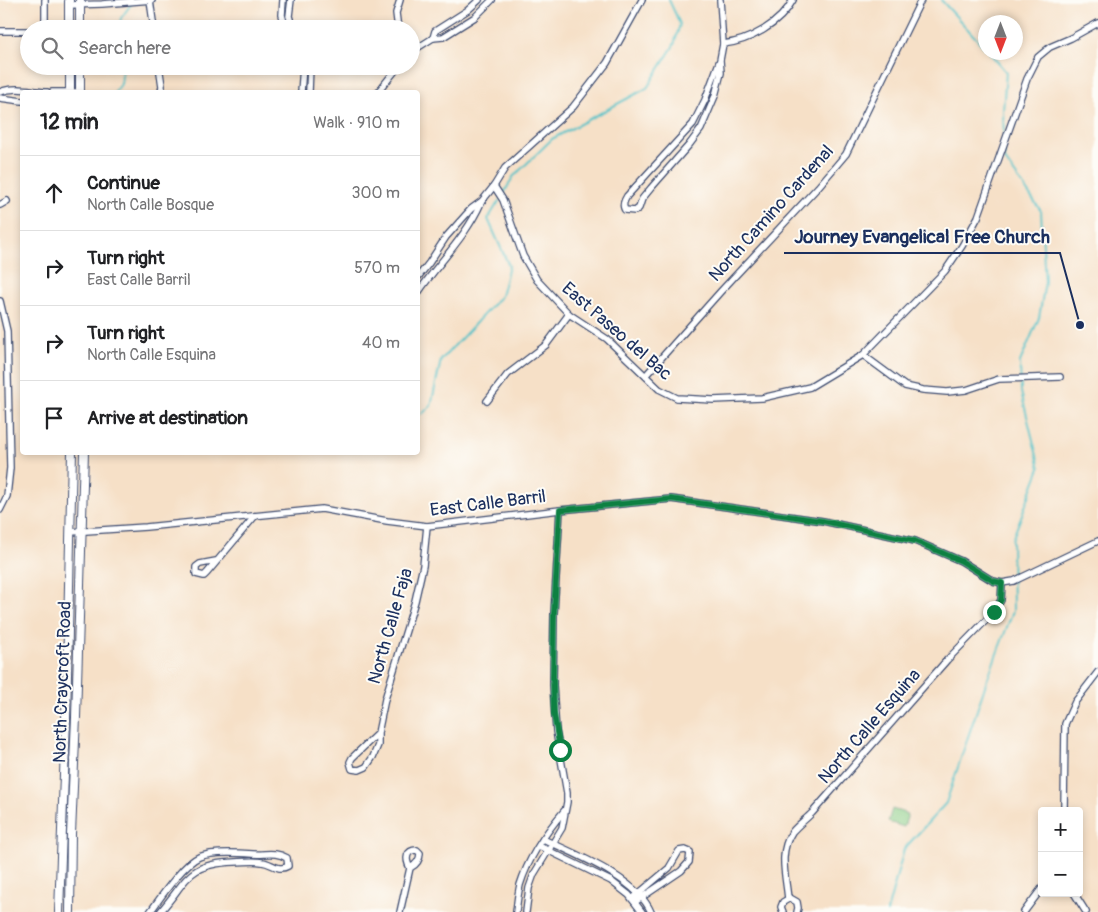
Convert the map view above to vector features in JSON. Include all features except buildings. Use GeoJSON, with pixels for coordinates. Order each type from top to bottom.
{"type":"FeatureCollection","features":[{"type":"Feature","properties":{"kind":"main road"},"geometry":{"type":"LineString","coordinates":[[80,2],[80,20]]}},
{"type":"Feature","properties":{"kind":"main road"},"geometry":{"type":"LineString","coordinates":[[69,3],[69,20]]}},
{"type":"Feature","properties":{"kind":"main road"},"geometry":{"type":"LineString","coordinates":[[70,75],[70,90]]}},
{"type":"Feature","properties":{"kind":"main road"},"geometry":{"type":"LineString","coordinates":[[80,75],[80,90]]}},
{"type":"Feature","properties":{"kind":"main road","name":"North Craycroft Road"},"geometry":{"type":"LineString","coordinates":[[59,912],[72,455]]}},
{"type":"Feature","properties":{"kind":"main road","name":"North Craycroft Road"},"geometry":{"type":"LineString","coordinates":[[70,912],[84,455]]}},
{"type":"Feature","properties":{"kind":"street"},"geometry":{"type":"LineString","coordinates":[[45,0],[45,20]]}},
{"type":"Feature","properties":{"kind":"street"},"geometry":{"type":"LineString","coordinates":[[69,3],[151,0],[153,20]]}},
{"type":"Feature","properties":{"kind":"street"},"geometry":{"type":"LineString","coordinates":[[283,20],[282,15],[284,0]]}},
{"type":"Feature","properties":{"kind":"street"},"geometry":{"type":"LineString","coordinates":[[290,20],[291,0]]}},
{"type":"Feature","properties":{"kind":"street"},"geometry":{"type":"LineString","coordinates":[[397,20],[396,13],[400,0]]}},
{"type":"Feature","properties":{"kind":"street"},"geometry":{"type":"LineString","coordinates":[[433,38],[434,31],[468,10],[479,0]]}},
{"type":"Feature","properties":{"kind":"street"},"geometry":{"type":"LineString","coordinates":[[420,46],[433,38],[442,37],[475,17],[492,0]]}},
{"type":"Feature","properties":{"kind":"street"},"geometry":{"type":"LineString","coordinates":[[420,274],[446,237],[482,201],[505,168],[573,107],[607,63],[642,0]]}},
{"type":"Feature","properties":{"kind":"street"},"geometry":{"type":"LineString","coordinates":[[720,0],[723,44],[720,60],[705,100],[693,124],[627,196],[624,202],[626,210],[635,211],[639,208],[642,199],[701,129],[715,96],[721,73],[720,60]]}},
{"type":"Feature","properties":{"kind":"street"},"geometry":{"type":"LineString","coordinates":[[723,44],[742,40],[767,28],[790,6],[793,0]]}},
{"type":"Feature","properties":{"kind":"street","name":"North Camino Cardenal"},"geometry":{"type":"LineString","coordinates":[[646,375],[846,154],[921,0]]}},
{"type":"Feature","properties":{"kind":"street","name":"East Paseo del Bac"},"geometry":{"type":"LineString","coordinates":[[494,186],[504,200],[523,256],[537,280],[569,314],[607,339],[659,389],[677,398],[713,400],[762,398],[810,387],[863,354],[944,271],[962,246],[978,217],[1026,79],[1038,57],[1050,47],[1098,23]]}},
{"type":"Feature","properties":{"kind":"street"},"geometry":{"type":"LineString","coordinates":[[0,31],[20,31]]}},
{"type":"Feature","properties":{"kind":"street"},"geometry":{"type":"LineString","coordinates":[[160,75],[161,90]]}},
{"type":"Feature","properties":{"kind":"street"},"geometry":{"type":"LineString","coordinates":[[301,90],[302,75]]}},
{"type":"Feature","properties":{"kind":"street"},"geometry":{"type":"LineString","coordinates":[[309,90],[310,75]]}},
{"type":"Feature","properties":{"kind":"street"},"geometry":{"type":"LineString","coordinates":[[380,90],[392,75]]}},
{"type":"Feature","properties":{"kind":"street"},"geometry":{"type":"LineString","coordinates":[[0,92],[12,89],[35,90]]}},
{"type":"Feature","properties":{"kind":"street"},"geometry":{"type":"LineString","coordinates":[[0,98],[20,100]]}},
{"type":"Feature","properties":{"kind":"street"},"geometry":{"type":"LineString","coordinates":[[0,205],[7,201]]}},
{"type":"Feature","properties":{"kind":"street"},"geometry":{"type":"LineString","coordinates":[[420,290],[456,245],[482,201]]}},
{"type":"Feature","properties":{"kind":"street"},"geometry":{"type":"LineString","coordinates":[[0,301],[7,331],[10,468],[7,496],[0,510]]}},
{"type":"Feature","properties":{"kind":"street"},"geometry":{"type":"LineString","coordinates":[[487,401],[508,374],[546,346],[569,314]]}},
{"type":"Feature","properties":{"kind":"street"},"geometry":{"type":"LineString","coordinates":[[863,354],[905,386],[923,390],[947,392],[966,390],[999,379],[1060,377]]}},
{"type":"Feature","properties":{"kind":"street","name":"East Calle Barril"},"geometry":{"type":"LineString","coordinates":[[71,532],[255,516],[322,508],[387,521],[427,526],[671,499],[823,521],[915,541],[961,561],[993,581],[1002,583]]}},
{"type":"Feature","properties":{"kind":"street"},"geometry":{"type":"LineString","coordinates":[[526,912],[532,881],[562,828],[566,809],[567,793],[556,731],[553,685],[554,613],[560,510]]}},
{"type":"Feature","properties":{"kind":"street"},"geometry":{"type":"LineString","coordinates":[[216,561],[255,516]]}},
{"type":"Feature","properties":{"kind":"street","name":"North Calle Faja"},"geometry":{"type":"LineString","coordinates":[[378,733],[352,758],[350,762],[352,769],[359,770],[366,767],[378,745],[378,733],[385,699],[415,602],[423,566],[427,526]]}},
{"type":"Feature","properties":{"kind":"street"},"geometry":{"type":"LineString","coordinates":[[1002,583],[1014,581],[1098,541]]}},
{"type":"Feature","properties":{"kind":"street","name":"North Calle Esquina"},"geometry":{"type":"LineString","coordinates":[[788,898],[783,863],[784,850],[792,832],[812,813],[947,660],[994,612],[1001,600],[1002,583]]}},
{"type":"Feature","properties":{"kind":"street"},"geometry":{"type":"LineString","coordinates":[[1064,807],[1065,724],[1075,702],[1098,672]]}},
{"type":"Feature","properties":{"kind":"street"},"geometry":{"type":"LineString","coordinates":[[516,912],[520,886],[525,870],[543,839],[566,809]]}},
{"type":"Feature","properties":{"kind":"street"},"geometry":{"type":"LineString","coordinates":[[543,839],[616,875],[640,896],[651,912]]}},
{"type":"Feature","properties":{"kind":"street"},"geometry":{"type":"LineString","coordinates":[[539,846],[611,881],[633,900],[642,912]]}},
{"type":"Feature","properties":{"kind":"street"},"geometry":{"type":"LineString","coordinates":[[633,900],[640,896],[681,871],[690,862],[690,852],[680,851],[669,868],[640,896]]}},
{"type":"Feature","properties":{"kind":"street"},"geometry":{"type":"LineString","coordinates":[[150,912],[178,875],[199,857],[237,852],[274,853],[287,858],[288,866],[284,868],[276,867],[266,862],[253,861],[207,865],[195,871],[184,880],[160,912]]}},
{"type":"Feature","properties":{"kind":"street"},"geometry":{"type":"LineString","coordinates":[[400,912],[410,868]]}},
{"type":"Feature","properties":{"kind":"street"},"geometry":{"type":"LineString","coordinates":[[1024,912],[1038,893]]}},
{"type":"Feature","properties":{"kind":"street"},"geometry":{"type":"LineString","coordinates":[[1077,897],[1086,912]]}},
{"type":"Feature","properties":{"kind":"street","name":"North Calle Esquina"},"geometry":{"type":"LineString","coordinates":[[783,912],[782,904],[788,898]]}},
{"type":"Feature","properties":{"kind":"street","name":"North Calle Esquina"},"geometry":{"type":"LineString","coordinates":[[788,898],[797,902],[797,912]]}},
{"type":"Feature","properties":{"kind":"green space"},"geometry":{"type":"Polygon","coordinates":[[[892,809],[908,814],[904,827],[888,822],[892,809]]]}},
{"type":"Feature","properties":{"kind":"waterway"},"geometry":{"type":"LineString","coordinates":[[504,193],[513,177],[552,139],[647,88],[674,45],[680,24],[669,0]]}},
{"type":"Feature","properties":{"kind":"waterway"},"geometry":{"type":"LineString","coordinates":[[941,0],[978,40]]}},
{"type":"Feature","properties":{"kind":"waterway"},"geometry":{"type":"LineString","coordinates":[[121,20],[132,3]]}},
{"type":"Feature","properties":{"kind":"waterway"},"geometry":{"type":"LineString","coordinates":[[996,60],[1006,72],[1003,111],[1004,139]]}},
{"type":"Feature","properties":{"kind":"waterway"},"geometry":{"type":"LineString","coordinates":[[116,90],[121,84],[122,75]]}},
{"type":"Feature","properties":{"kind":"waterway"},"geometry":{"type":"LineString","coordinates":[[887,912],[904,849],[946,803],[987,680],[1013,611],[1012,540],[1040,468],[1021,392],[1020,362],[1039,318],[1045,282],[1041,211],[1005,160],[1004,151]]}},
{"type":"Feature","properties":{"kind":"waterway"},"geometry":{"type":"LineString","coordinates":[[422,414],[431,406],[441,360],[501,296],[509,266],[488,219],[499,201]]}},
{"type":"Feature","properties":{"kind":"place","name":"Journey Evangelical Free Church"},"geometry":{"type":"Point","coordinates":[1080,325]}},
{"type":"Feature","properties":{"kind":"route"},"geometry":{"type":"LineString","coordinates":[[560,750],[554,714],[553,678],[554,613],[560,510],[671,499],[823,521],[915,541],[961,561],[993,581],[1002,583],[1001,600],[994,612]]}}]}
